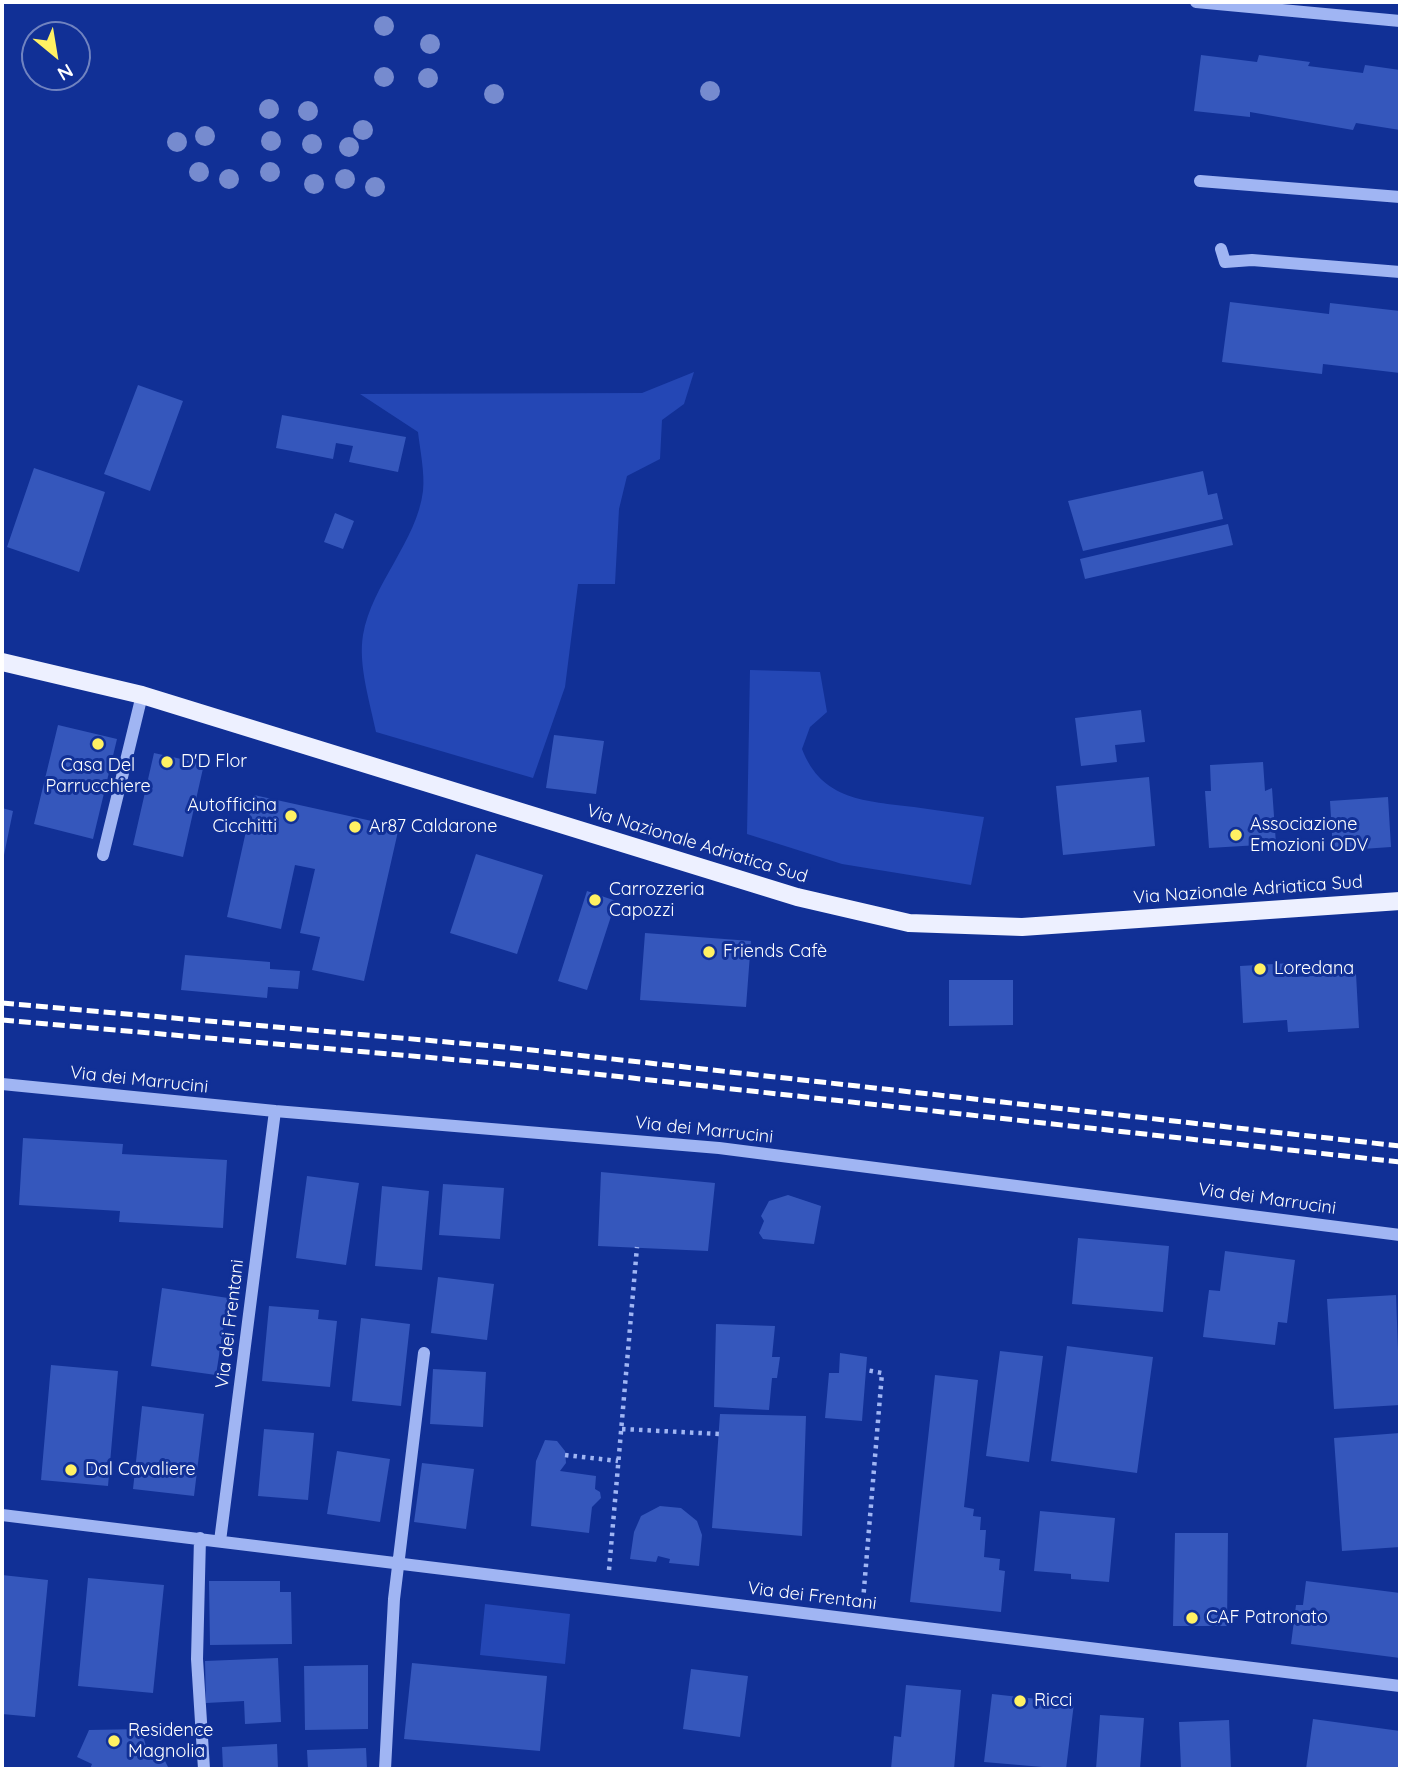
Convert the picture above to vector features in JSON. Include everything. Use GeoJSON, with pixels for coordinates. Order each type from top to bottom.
{"type":"FeatureCollection","features":[{"type":"Feature","properties":{"kind":"main road","name":"Via Nazionale Adriatica Sud"},"geometry":{"type":"LineString","coordinates":[[2,662],[142,695],[797,897],[909,923],[1022,927],[1400,901]]}},
{"type":"Feature","properties":{"kind":"street"},"geometry":{"type":"LineString","coordinates":[[1196,2],[1400,21]]}},
{"type":"Feature","properties":{"kind":"street"},"geometry":{"type":"LineString","coordinates":[[1200,181],[1400,197]]}},
{"type":"Feature","properties":{"kind":"street"},"geometry":{"type":"LineString","coordinates":[[1221,250],[1225,262],[1252,260],[1400,272]]}},
{"type":"Feature","properties":{"kind":"street"},"geometry":{"type":"LineString","coordinates":[[103,855],[142,695]]}},
{"type":"Feature","properties":{"kind":"street","name":"Via dei Marrucini"},"geometry":{"type":"LineString","coordinates":[[2,1084],[275,1111],[719,1148],[1400,1235]]}},
{"type":"Feature","properties":{"kind":"street","name":"Via dei Frentani"},"geometry":{"type":"LineString","coordinates":[[220,1541],[275,1111]]}},
{"type":"Feature","properties":{"kind":"street"},"geometry":{"type":"LineString","coordinates":[[384,1769],[397,1564],[424,1353]]}},
{"type":"Feature","properties":{"kind":"street","name":"Via dei Frentani"},"geometry":{"type":"LineString","coordinates":[[2,1515],[1400,1686]]}},
{"type":"Feature","properties":{"kind":"street"},"geometry":{"type":"LineString","coordinates":[[200,1538],[197,1659],[204,1769]]}},
{"type":"Feature","properties":{"kind":"path"},"geometry":{"type":"LineString","coordinates":[[607,1588],[637,1247]]}},
{"type":"Feature","properties":{"kind":"path"},"geometry":{"type":"LineString","coordinates":[[861,1619],[882,1373],[866,1370]]}},
{"type":"Feature","properties":{"kind":"path"},"geometry":{"type":"LineString","coordinates":[[621,1429],[719,1434]]}},
{"type":"Feature","properties":{"kind":"path"},"geometry":{"type":"LineString","coordinates":[[565,1455],[618,1461]]}},
{"type":"Feature","properties":{"kind":"shaded area"},"geometry":{"type":"Polygon","coordinates":[[[694,372],[684,404],[662,420],[660,459],[627,476],[619,509],[615,584],[578,584],[565,687],[533,778],[376,732],[363,671],[363,635],[375,598],[404,545],[419,509],[423,477],[418,432],[360,394],[642,393],[694,372]]]}},
{"type":"Feature","properties":{"kind":"shaded area"},"geometry":{"type":"Polygon","coordinates":[[[750,670],[820,672],[827,712],[810,727],[802,749],[821,779],[834,789],[879,803],[984,817],[971,885],[842,864],[747,834],[750,670]]]}},
{"type":"Feature","properties":{"kind":"shaded area"},"geometry":{"type":"Polygon","coordinates":[[[485,1604],[570,1614],[565,1664],[480,1655],[485,1604]]]}},
{"type":"Feature","properties":{"kind":"building"},"geometry":{"type":"Polygon","coordinates":[[[1201,55],[1257,62],[1259,55],[1310,62],[1308,66],[1363,73],[1365,65],[1400,70],[1400,130],[1356,123],[1353,130],[1250,112],[1250,117],[1194,111],[1201,55]]]}},
{"type":"Feature","properties":{"kind":"building"},"geometry":{"type":"Polygon","coordinates":[[[1230,302],[1329,314],[1330,303],[1400,311],[1400,373],[1323,364],[1322,374],[1222,362],[1230,302]]]}},
{"type":"Feature","properties":{"kind":"building"},"geometry":{"type":"Polygon","coordinates":[[[138,385],[183,401],[150,491],[104,474],[138,385]]]}},
{"type":"Feature","properties":{"kind":"building"},"geometry":{"type":"Polygon","coordinates":[[[282,415],[406,437],[398,472],[349,462],[353,446],[336,443],[333,459],[276,448],[282,415]]]}},
{"type":"Feature","properties":{"kind":"building"},"geometry":{"type":"Polygon","coordinates":[[[34,468],[105,492],[79,572],[7,547],[34,468]]]}},
{"type":"Feature","properties":{"kind":"building"},"geometry":{"type":"Polygon","coordinates":[[[1203,471],[1208,495],[1217,493],[1223,519],[1083,551],[1068,501],[1203,471]]]}},
{"type":"Feature","properties":{"kind":"building"},"geometry":{"type":"Polygon","coordinates":[[[335,513],[354,521],[343,549],[324,542],[335,513]]]}},
{"type":"Feature","properties":{"kind":"building"},"geometry":{"type":"Polygon","coordinates":[[[1228,524],[1233,545],[1085,579],[1080,559],[1228,524]]]}},
{"type":"Feature","properties":{"kind":"building"},"geometry":{"type":"Polygon","coordinates":[[[1141,710],[1145,742],[1115,745],[1117,762],[1081,766],[1075,718],[1141,710]]]}},
{"type":"Feature","properties":{"kind":"building"},"geometry":{"type":"Polygon","coordinates":[[[58,725],[117,739],[93,839],[34,824],[58,725]]]}},
{"type":"Feature","properties":{"kind":"building"},"geometry":{"type":"Polygon","coordinates":[[[554,735],[604,741],[596,794],[546,788],[554,735]]]}},
{"type":"Feature","properties":{"kind":"building"},"geometry":{"type":"Polygon","coordinates":[[[154,753],[204,764],[183,857],[133,845],[154,753]]]}},
{"type":"Feature","properties":{"kind":"building"},"geometry":{"type":"Polygon","coordinates":[[[1263,762],[1265,791],[1272,788],[1276,844],[1209,848],[1205,791],[1211,791],[1210,765],[1263,762]]]}},
{"type":"Feature","properties":{"kind":"building"},"geometry":{"type":"Polygon","coordinates":[[[1149,777],[1155,846],[1063,855],[1056,786],[1149,777]]]}},
{"type":"Feature","properties":{"kind":"building"},"geometry":{"type":"Polygon","coordinates":[[[254,795],[399,827],[364,981],[312,970],[320,937],[300,933],[315,869],[295,865],[281,929],[227,917],[254,795]]]}},
{"type":"Feature","properties":{"kind":"building"},"geometry":{"type":"Polygon","coordinates":[[[1388,797],[1391,847],[1333,851],[1330,801],[1388,797]]]}},
{"type":"Feature","properties":{"kind":"building"},"geometry":{"type":"Polygon","coordinates":[[[2,808],[13,811],[3,860],[2,860],[2,808]]]}},
{"type":"Feature","properties":{"kind":"building"},"geometry":{"type":"Polygon","coordinates":[[[476,854],[543,875],[517,954],[450,933],[476,854]]]}},
{"type":"Feature","properties":{"kind":"building"},"geometry":{"type":"Polygon","coordinates":[[[587,891],[616,901],[587,990],[558,981],[587,891]]]}},
{"type":"Feature","properties":{"kind":"building"},"geometry":{"type":"Polygon","coordinates":[[[645,933],[751,941],[746,1007],[640,1000],[645,933]]]}},
{"type":"Feature","properties":{"kind":"building"},"geometry":{"type":"Polygon","coordinates":[[[185,955],[270,962],[270,969],[300,971],[298,989],[268,987],[267,998],[181,990],[185,955]]]}},
{"type":"Feature","properties":{"kind":"building"},"geometry":{"type":"Polygon","coordinates":[[[1291,963],[1292,977],[1356,974],[1359,1028],[1288,1032],[1287,1020],[1243,1023],[1240,966],[1291,963]]]}},
{"type":"Feature","properties":{"kind":"building"},"geometry":{"type":"Polygon","coordinates":[[[949,980],[1013,980],[1013,1025],[949,1026],[949,980]]]}},
{"type":"Feature","properties":{"kind":"building"},"geometry":{"type":"Polygon","coordinates":[[[23,1138],[123,1144],[122,1154],[227,1160],[223,1228],[119,1222],[120,1211],[19,1205],[23,1138]]]}},
{"type":"Feature","properties":{"kind":"building"},"geometry":{"type":"Polygon","coordinates":[[[601,1172],[715,1183],[708,1251],[598,1246],[601,1172]]]}},
{"type":"Feature","properties":{"kind":"building"},"geometry":{"type":"Polygon","coordinates":[[[307,1176],[359,1183],[346,1265],[296,1258],[307,1176]]]}},
{"type":"Feature","properties":{"kind":"building"},"geometry":{"type":"Polygon","coordinates":[[[443,1184],[504,1188],[500,1239],[439,1235],[443,1184]]]}},
{"type":"Feature","properties":{"kind":"building"},"geometry":{"type":"Polygon","coordinates":[[[382,1186],[429,1191],[422,1270],[375,1266],[382,1186]]]}},
{"type":"Feature","properties":{"kind":"building"},"geometry":{"type":"Polygon","coordinates":[[[788,1195],[821,1206],[814,1244],[763,1239],[759,1233],[764,1221],[761,1216],[769,1201],[788,1195]]]}},
{"type":"Feature","properties":{"kind":"building"},"geometry":{"type":"Polygon","coordinates":[[[1078,1238],[1169,1246],[1163,1312],[1072,1304],[1078,1238]]]}},
{"type":"Feature","properties":{"kind":"building"},"geometry":{"type":"Polygon","coordinates":[[[1225,1251],[1295,1260],[1287,1323],[1278,1322],[1275,1345],[1203,1337],[1209,1290],[1220,1291],[1225,1251]]]}},
{"type":"Feature","properties":{"kind":"building"},"geometry":{"type":"Polygon","coordinates":[[[438,1277],[494,1284],[487,1340],[431,1333],[438,1277]]]}},
{"type":"Feature","properties":{"kind":"building"},"geometry":{"type":"Polygon","coordinates":[[[162,1288],[228,1298],[216,1375],[151,1366],[162,1288]]]}},
{"type":"Feature","properties":{"kind":"building"},"geometry":{"type":"Polygon","coordinates":[[[1396,1295],[1400,1405],[1334,1409],[1327,1299],[1396,1295]]]}},
{"type":"Feature","properties":{"kind":"building"},"geometry":{"type":"Polygon","coordinates":[[[269,1306],[319,1310],[318,1319],[337,1321],[330,1387],[262,1381],[269,1306]]]}},
{"type":"Feature","properties":{"kind":"building"},"geometry":{"type":"Polygon","coordinates":[[[361,1318],[410,1324],[401,1406],[352,1401],[361,1318]]]}},
{"type":"Feature","properties":{"kind":"building"},"geometry":{"type":"Polygon","coordinates":[[[716,1324],[775,1326],[772,1357],[780,1357],[777,1378],[772,1378],[769,1410],[714,1407],[716,1324]]]}},
{"type":"Feature","properties":{"kind":"building"},"geometry":{"type":"Polygon","coordinates":[[[1067,1346],[1153,1357],[1137,1473],[1051,1461],[1067,1346]]]}},
{"type":"Feature","properties":{"kind":"building"},"geometry":{"type":"Polygon","coordinates":[[[1000,1351],[1043,1356],[1029,1462],[986,1456],[1000,1351]]]}},
{"type":"Feature","properties":{"kind":"building"},"geometry":{"type":"Polygon","coordinates":[[[840,1353],[867,1357],[862,1421],[825,1418],[829,1373],[839,1373],[840,1353]]]}},
{"type":"Feature","properties":{"kind":"building"},"geometry":{"type":"Polygon","coordinates":[[[51,1365],[118,1371],[108,1486],[41,1480],[51,1365]]]}},
{"type":"Feature","properties":{"kind":"building"},"geometry":{"type":"Polygon","coordinates":[[[433,1369],[486,1372],[483,1427],[430,1424],[433,1369]]]}},
{"type":"Feature","properties":{"kind":"building"},"geometry":{"type":"Polygon","coordinates":[[[935,1375],[978,1380],[964,1507],[974,1509],[973,1516],[981,1517],[980,1530],[986,1530],[984,1557],[1000,1559],[999,1570],[1005,1571],[1001,1612],[910,1602],[935,1375]]]}},
{"type":"Feature","properties":{"kind":"building"},"geometry":{"type":"Polygon","coordinates":[[[142,1406],[204,1414],[194,1496],[133,1489],[142,1406]]]}},
{"type":"Feature","properties":{"kind":"building"},"geometry":{"type":"Polygon","coordinates":[[[720,1414],[806,1416],[802,1536],[712,1528],[720,1414]]]}},
{"type":"Feature","properties":{"kind":"building"},"geometry":{"type":"Polygon","coordinates":[[[264,1429],[314,1433],[308,1500],[258,1496],[264,1429]]]}},
{"type":"Feature","properties":{"kind":"building"},"geometry":{"type":"Polygon","coordinates":[[[1400,1433],[1400,1547],[1342,1551],[1334,1438],[1400,1433]]]}},
{"type":"Feature","properties":{"kind":"building"},"geometry":{"type":"Polygon","coordinates":[[[545,1440],[557,1441],[565,1451],[566,1463],[560,1471],[596,1476],[595,1489],[600,1492],[601,1498],[592,1507],[589,1533],[531,1526],[536,1461],[545,1440]]]}},
{"type":"Feature","properties":{"kind":"building"},"geometry":{"type":"Polygon","coordinates":[[[337,1451],[390,1459],[380,1522],[327,1514],[337,1451]]]}},
{"type":"Feature","properties":{"kind":"building"},"geometry":{"type":"Polygon","coordinates":[[[422,1463],[474,1469],[466,1529],[414,1522],[422,1463]]]}},
{"type":"Feature","properties":{"kind":"building"},"geometry":{"type":"Polygon","coordinates":[[[660,1506],[681,1508],[697,1521],[702,1535],[699,1566],[669,1563],[670,1559],[658,1556],[656,1562],[630,1559],[634,1532],[641,1516],[660,1506]]]}},
{"type":"Feature","properties":{"kind":"building"},"geometry":{"type":"Polygon","coordinates":[[[1040,1511],[1115,1518],[1109,1582],[1071,1579],[1071,1574],[1034,1571],[1040,1511]]]}},
{"type":"Feature","properties":{"kind":"building"},"geometry":{"type":"Polygon","coordinates":[[[1175,1533],[1228,1533],[1227,1626],[1173,1626],[1175,1533]]]}},
{"type":"Feature","properties":{"kind":"building"},"geometry":{"type":"Polygon","coordinates":[[[2,1575],[48,1580],[35,1717],[2,1714],[2,1575]]]}},
{"type":"Feature","properties":{"kind":"building"},"geometry":{"type":"Polygon","coordinates":[[[88,1578],[164,1585],[153,1693],[78,1686],[88,1578]]]}},
{"type":"Feature","properties":{"kind":"building"},"geometry":{"type":"Polygon","coordinates":[[[209,1581],[280,1581],[280,1592],[291,1592],[292,1644],[210,1645],[209,1581]]]}},
{"type":"Feature","properties":{"kind":"building"},"geometry":{"type":"Polygon","coordinates":[[[1306,1581],[1400,1593],[1400,1658],[1291,1644],[1296,1605],[1303,1605],[1306,1581]]]}},
{"type":"Feature","properties":{"kind":"building"},"geometry":{"type":"Polygon","coordinates":[[[278,1658],[281,1722],[245,1724],[244,1701],[206,1703],[205,1661],[278,1658]]]}},
{"type":"Feature","properties":{"kind":"building"},"geometry":{"type":"Polygon","coordinates":[[[412,1663],[547,1676],[540,1751],[404,1739],[412,1663]]]}},
{"type":"Feature","properties":{"kind":"building"},"geometry":{"type":"Polygon","coordinates":[[[368,1665],[368,1729],[305,1730],[304,1666],[368,1665]]]}},
{"type":"Feature","properties":{"kind":"building"},"geometry":{"type":"Polygon","coordinates":[[[691,1669],[748,1676],[740,1737],[683,1729],[691,1669]]]}},
{"type":"Feature","properties":{"kind":"building"},"geometry":{"type":"Polygon","coordinates":[[[906,1685],[961,1690],[954,1769],[891,1769],[894,1736],[901,1737],[906,1685]]]}},
{"type":"Feature","properties":{"kind":"building"},"geometry":{"type":"Polygon","coordinates":[[[992,1694],[1074,1703],[1066,1769],[984,1762],[992,1694]]]}},
{"type":"Feature","properties":{"kind":"building"},"geometry":{"type":"Polygon","coordinates":[[[1100,1715],[1144,1718],[1140,1769],[1096,1769],[1100,1715]]]}},
{"type":"Feature","properties":{"kind":"building"},"geometry":{"type":"Polygon","coordinates":[[[1313,1719],[1400,1731],[1400,1769],[1306,1769],[1313,1719]]]}},
{"type":"Feature","properties":{"kind":"building"},"geometry":{"type":"Polygon","coordinates":[[[1229,1720],[1231,1769],[1181,1769],[1179,1722],[1229,1720]]]}},
{"type":"Feature","properties":{"kind":"building","name":"Residence Magnolia"},"geometry":{"type":"Polygon","coordinates":[[[141,1729],[148,1753],[161,1753],[169,1769],[90,1769],[92,1764],[77,1757],[89,1730],[141,1729]]]}},
{"type":"Feature","properties":{"kind":"building"},"geometry":{"type":"Polygon","coordinates":[[[277,1744],[278,1769],[223,1769],[222,1747],[277,1744]]]}},
{"type":"Feature","properties":{"kind":"building"},"geometry":{"type":"Polygon","coordinates":[[[366,1748],[367,1769],[308,1769],[307,1750],[366,1748]]]}},
{"type":"Feature","properties":{"kind":"railway"},"geometry":{"type":"LineString","coordinates":[[2,1003],[504,1047],[1400,1146]]}},
{"type":"Feature","properties":{"kind":"railway"},"geometry":{"type":"LineString","coordinates":[[2,1020],[504,1064],[1400,1162]]}},
{"type":"Feature","properties":{"kind":"place","name":"Casa Del Parrucchiere"},"geometry":{"type":"Point","coordinates":[98,744]}},
{"type":"Feature","properties":{"kind":"place","name":"D'D Flor"},"geometry":{"type":"Point","coordinates":[167,762]}},
{"type":"Feature","properties":{"kind":"place","name":"Autofficina Cicchitti"},"geometry":{"type":"Point","coordinates":[291,816]}},
{"type":"Feature","properties":{"kind":"place","name":"Ar87 Caldarone"},"geometry":{"type":"Point","coordinates":[355,827]}},
{"type":"Feature","properties":{"kind":"place","name":"Associazione Emozioni ODV"},"geometry":{"type":"Point","coordinates":[1236,835]}},
{"type":"Feature","properties":{"kind":"place","name":"Carrozzeria Capozzi"},"geometry":{"type":"Point","coordinates":[595,900]}},
{"type":"Feature","properties":{"kind":"place","name":"Friends Cafè"},"geometry":{"type":"Point","coordinates":[709,952]}},
{"type":"Feature","properties":{"kind":"place","name":"Loredana"},"geometry":{"type":"Point","coordinates":[1260,969]}},
{"type":"Feature","properties":{"kind":"place","name":"Dal Cavaliere"},"geometry":{"type":"Point","coordinates":[71,1470]}},
{"type":"Feature","properties":{"kind":"place","name":"CAF Patronato"},"geometry":{"type":"Point","coordinates":[1192,1618]}},
{"type":"Feature","properties":{"kind":"place","name":"Ricci"},"geometry":{"type":"Point","coordinates":[1020,1701]}},
{"type":"Feature","properties":{"kind":"place","name":"Residence Magnolia"},"geometry":{"type":"Point","coordinates":[114,1741]}}]}
